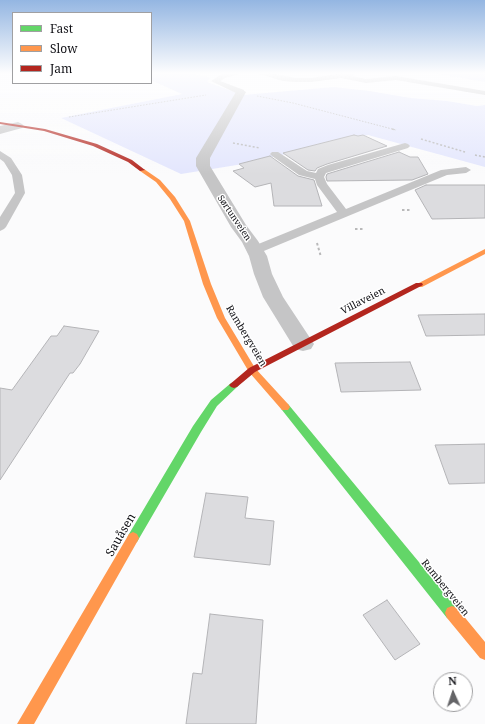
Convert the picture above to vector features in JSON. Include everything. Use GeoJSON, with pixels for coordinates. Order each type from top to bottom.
{"type":"FeatureCollection","features":[{"type":"Feature","properties":{"kind":"street","name":"Sørtunveien"},"geometry":{"type":"LineString","coordinates":[[233,107],[203,158],[203,166],[215,189],[255,250],[273,297],[303,344]]}},
{"type":"Feature","properties":{"kind":"street","name":"Rambergveien"},"geometry":{"type":"LineString","coordinates":[[0,123],[58,133],[95,145],[130,161],[158,181],[173,198],[187,221],[207,284],[221,318],[252,370],[282,403],[485,653]]}},
{"type":"Feature","properties":{"kind":"street"},"geometry":{"type":"LineString","coordinates":[[0,130],[18,126]]}},
{"type":"Feature","properties":{"kind":"street","name":"Villaveien"},"geometry":{"type":"LineString","coordinates":[[252,370],[485,251]]}},
{"type":"Feature","properties":{"kind":"street","name":"Sauåsen"},"geometry":{"type":"LineString","coordinates":[[25,724],[197,429],[214,403],[252,370]]}},
{"type":"Feature","properties":{"kind":"lane"},"geometry":{"type":"LineString","coordinates":[[319,177],[322,172],[331,167],[405,146]]}},
{"type":"Feature","properties":{"kind":"lane"},"geometry":{"type":"LineString","coordinates":[[0,154],[8,160],[17,175],[20,193],[0,227]]}},
{"type":"Feature","properties":{"kind":"lane"},"geometry":{"type":"LineString","coordinates":[[275,154],[303,173],[319,177]]}},
{"type":"Feature","properties":{"kind":"lane"},"geometry":{"type":"LineString","coordinates":[[255,250],[445,172],[466,170]]}},
{"type":"Feature","properties":{"kind":"lane"},"geometry":{"type":"LineString","coordinates":[[319,177],[322,185],[344,213]]}},
{"type":"Feature","properties":{"kind":"path"},"geometry":{"type":"LineString","coordinates":[[66,118],[134,107]]}},
{"type":"Feature","properties":{"kind":"path"},"geometry":{"type":"LineString","coordinates":[[307,107],[396,130]]}},
{"type":"Feature","properties":{"kind":"path"},"geometry":{"type":"LineString","coordinates":[[415,137],[485,157]]}},
{"type":"Feature","properties":{"kind":"path"},"geometry":{"type":"LineString","coordinates":[[215,139],[270,151],[275,154]]}},
{"type":"Feature","properties":{"kind":"shaded area"},"geometry":{"type":"Polygon","coordinates":[[[118,107],[485,107],[485,167],[368,135],[243,164],[181,174],[61,118],[118,107]]]}},
{"type":"Feature","properties":{"kind":"building"},"geometry":{"type":"Polygon","coordinates":[[[354,135],[363,135],[387,146],[327,164],[317,168],[315,171],[308,170],[283,153],[354,135]]]}},
{"type":"Feature","properties":{"kind":"building"},"geometry":{"type":"Polygon","coordinates":[[[399,152],[410,157],[418,157],[428,174],[412,180],[327,181],[327,174],[399,152]]]}},
{"type":"Feature","properties":{"kind":"building"},"geometry":{"type":"Polygon","coordinates":[[[270,156],[298,176],[314,180],[322,206],[274,206],[271,183],[255,187],[233,171],[244,168],[239,164],[270,156]]]}},
{"type":"Feature","properties":{"kind":"building"},"geometry":{"type":"Polygon","coordinates":[[[426,185],[485,185],[485,218],[432,219],[415,190],[426,185]]]}},
{"type":"Feature","properties":{"kind":"building"},"geometry":{"type":"Polygon","coordinates":[[[485,314],[485,335],[426,336],[418,315],[485,314]]]}},
{"type":"Feature","properties":{"kind":"building"},"geometry":{"type":"Polygon","coordinates":[[[64,326],[99,331],[80,364],[73,373],[70,373],[0,480],[0,388],[12,390],[51,336],[57,336],[64,326]]]}},
{"type":"Feature","properties":{"kind":"building"},"geometry":{"type":"Polygon","coordinates":[[[410,362],[421,390],[341,392],[335,363],[410,362]]]}},
{"type":"Feature","properties":{"kind":"building"},"geometry":{"type":"Polygon","coordinates":[[[485,444],[485,483],[449,484],[435,445],[485,444]]]}},
{"type":"Feature","properties":{"kind":"building"},"geometry":{"type":"Polygon","coordinates":[[[206,493],[248,497],[245,518],[274,521],[270,565],[194,557],[206,493]]]}},
{"type":"Feature","properties":{"kind":"building"},"geometry":{"type":"Polygon","coordinates":[[[387,600],[420,644],[395,660],[363,615],[387,600]]]}},
{"type":"Feature","properties":{"kind":"building"},"geometry":{"type":"Polygon","coordinates":[[[210,614],[263,620],[256,724],[186,724],[193,673],[202,674],[210,614]]]}},
{"type":"Feature","properties":{"kind":"traffic: fast"},"geometry":{"type":"LineString","coordinates":[[133,538],[197,429],[214,403],[234,385]]}},
{"type":"Feature","properties":{"kind":"traffic: fast"},"geometry":{"type":"LineString","coordinates":[[285,407],[452,613]]}},
{"type":"Feature","properties":{"kind":"traffic: slow"},"geometry":{"type":"LineString","coordinates":[[142,170],[158,181],[173,198],[187,221],[207,284],[221,318],[252,370],[285,407]]}},
{"type":"Feature","properties":{"kind":"traffic: slow"},"geometry":{"type":"LineString","coordinates":[[419,285],[485,251]]}},
{"type":"Feature","properties":{"kind":"traffic: slow"},"geometry":{"type":"LineString","coordinates":[[25,724],[133,538]]}},
{"type":"Feature","properties":{"kind":"traffic: slow"},"geometry":{"type":"LineString","coordinates":[[452,613],[485,653]]}},
{"type":"Feature","properties":{"kind":"traffic: jam"},"geometry":{"type":"LineString","coordinates":[[0,123],[45,130],[95,145],[130,161],[142,170]]}},
{"type":"Feature","properties":{"kind":"traffic: jam"},"geometry":{"type":"LineString","coordinates":[[234,385],[252,370],[419,285]]}}]}
